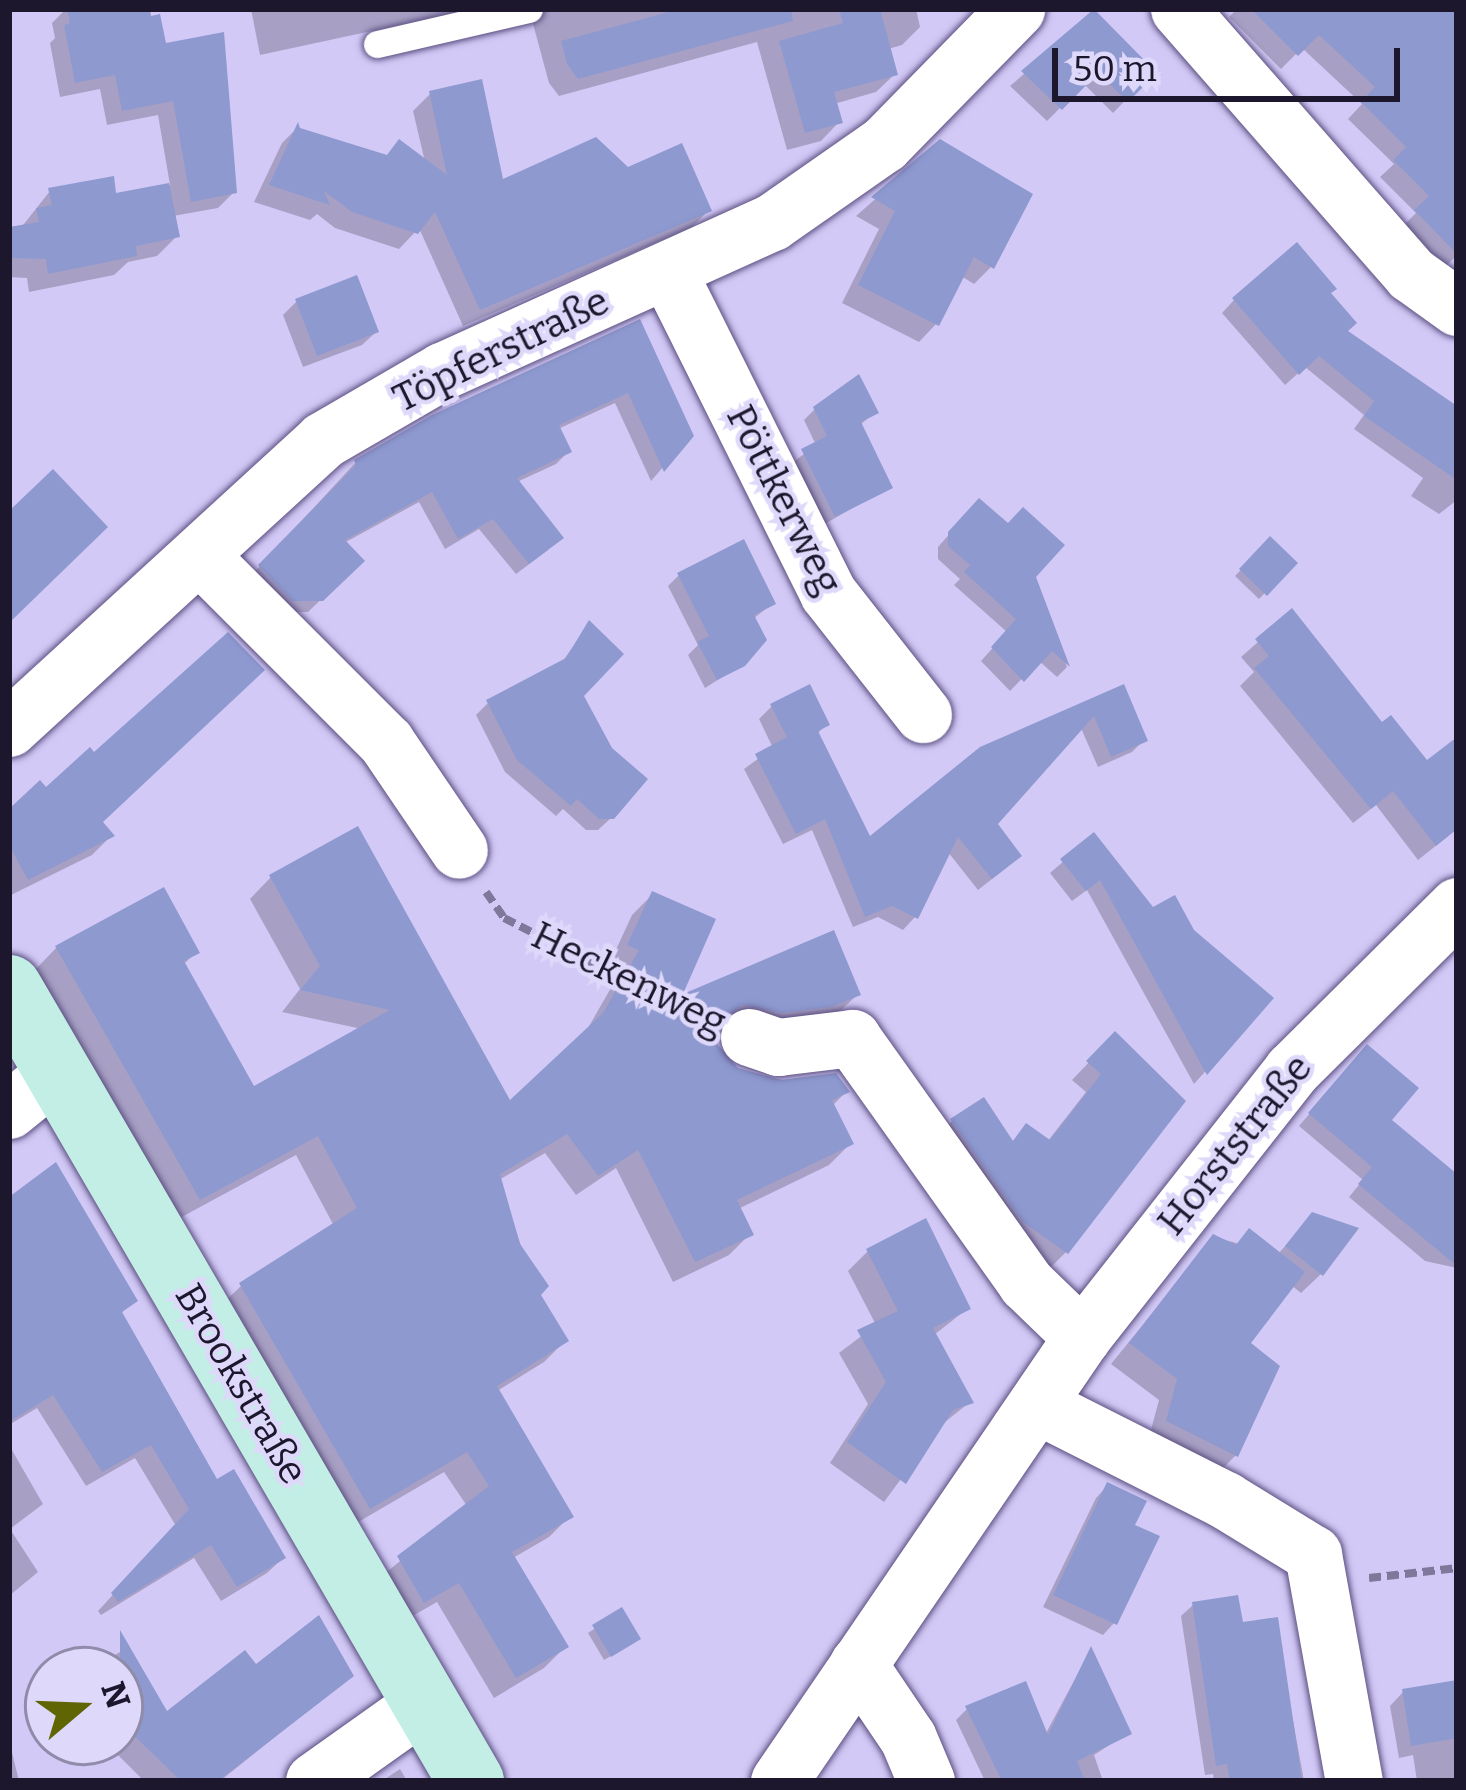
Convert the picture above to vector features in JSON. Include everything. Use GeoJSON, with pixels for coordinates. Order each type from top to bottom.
{"type":"FeatureCollection","features":[{"type":"Feature","properties":{"kind":"main road","name":"Brookstraße"},"geometry":{"type":"LineString","coordinates":[[9,988],[33,1090],[471,1781]]}},
{"type":"Feature","properties":{"kind":"street","name":"Töpferstraße"},"geometry":{"type":"LineString","coordinates":[[9,728],[323,440],[442,371],[772,222],[884,144],[1016,9]]}},
{"type":"Feature","properties":{"kind":"street"},"geometry":{"type":"LineString","coordinates":[[1179,9],[1411,274],[1457,307]]}},
{"type":"Feature","properties":{"kind":"street","name":"Pöttkerweg"},"geometry":{"type":"LineString","coordinates":[[668,272],[828,593],[923,714]]}},
{"type":"Feature","properties":{"kind":"street"},"geometry":{"type":"LineString","coordinates":[[199,555],[386,742],[459,850]]}},
{"type":"Feature","properties":{"kind":"street","name":"Horststraße"},"geometry":{"type":"LineString","coordinates":[[779,1781],[1082,1336],[1292,1070],[1457,905]]}},
{"type":"Feature","properties":{"kind":"street","name":"Heckenweg"},"geometry":{"type":"LineString","coordinates":[[749,1037],[778,1047],[852,1038],[1026,1283],[1082,1336]]}},
{"type":"Feature","properties":{"kind":"street"},"geometry":{"type":"LineString","coordinates":[[1037,1405],[1225,1500],[1313,1554],[1354,1781]]}},
{"type":"Feature","properties":{"kind":"street"},"geometry":{"type":"LineString","coordinates":[[858,1664],[908,1738],[926,1781]]}},
{"type":"Feature","properties":{"kind":"street"},"geometry":{"type":"LineString","coordinates":[[314,1781],[425,1702]]}},
{"type":"Feature","properties":{"kind":"lane"},"geometry":{"type":"LineString","coordinates":[[377,44],[529,9]]}},
{"type":"Feature","properties":{"kind":"path","name":"Heckenweg"},"geometry":{"type":"LineString","coordinates":[[459,850],[504,918],[698,1018],[749,1037]]}},
{"type":"Feature","properties":{"kind":"path"},"geometry":{"type":"LineString","coordinates":[[1313,1554],[1360,1579],[1457,1568]]}},
{"type":"Feature","properties":{"kind":"building"},"geometry":{"type":"Polygon","coordinates":[[[67,9],[150,9],[151,16],[160,14],[166,43],[224,32],[237,193],[191,202],[173,101],[122,111],[115,75],[75,83],[64,25],[70,23],[67,9]]]}},
{"type":"Feature","properties":{"kind":"building"},"geometry":{"type":"Polygon","coordinates":[[[680,9],[791,9],[793,21],[578,79],[567,64],[561,41],[680,9]]]}},
{"type":"Feature","properties":{"kind":"building"},"geometry":{"type":"Polygon","coordinates":[[[839,9],[880,9],[898,75],[834,92],[843,123],[805,133],[779,41],[843,23],[839,9]]]}},
{"type":"Feature","properties":{"kind":"building"},"geometry":{"type":"Polygon","coordinates":[[[1094,9],[1157,73],[1128,102],[1098,73],[1062,110],[1021,71],[1094,9]]]}},
{"type":"Feature","properties":{"kind":"building"},"geometry":{"type":"Polygon","coordinates":[[[1251,9],[1457,9],[1457,254],[1414,210],[1429,196],[1393,160],[1406,147],[1361,102],[1375,87],[1319,35],[1298,56],[1251,9]]]}},
{"type":"Feature","properties":{"kind":"building"},"geometry":{"type":"Polygon","coordinates":[[[482,79],[503,179],[596,137],[628,167],[682,143],[712,211],[480,310],[435,212],[418,234],[352,212],[324,191],[330,205],[269,185],[298,122],[300,128],[387,155],[399,139],[447,175],[429,91],[482,79]]]}},
{"type":"Feature","properties":{"kind":"building"},"geometry":{"type":"Polygon","coordinates":[[[940,139],[1033,194],[994,269],[974,257],[939,326],[858,285],[895,211],[871,197],[940,139]]]}},
{"type":"Feature","properties":{"kind":"building"},"geometry":{"type":"Polygon","coordinates":[[[114,176],[116,193],[169,183],[180,237],[136,246],[137,256],[48,274],[46,259],[9,258],[9,227],[39,222],[36,208],[52,205],[48,188],[114,176]]]}},
{"type":"Feature","properties":{"kind":"building"},"geometry":{"type":"Polygon","coordinates":[[[1297,242],[1337,289],[1331,293],[1357,323],[1348,331],[1457,406],[1457,480],[1364,416],[1374,401],[1319,356],[1299,375],[1232,298],[1297,242]]]}},
{"type":"Feature","properties":{"kind":"building"},"geometry":{"type":"Polygon","coordinates":[[[357,275],[379,332],[317,356],[295,299],[357,275]]]}},
{"type":"Feature","properties":{"kind":"building"},"geometry":{"type":"Polygon","coordinates":[[[640,319],[694,436],[664,472],[628,393],[559,425],[572,452],[517,478],[564,538],[529,564],[493,519],[458,539],[432,492],[345,540],[365,561],[323,601],[292,601],[258,565],[356,465],[354,460],[432,415],[640,319]]]}},
{"type":"Feature","properties":{"kind":"building"},"geometry":{"type":"Polygon","coordinates":[[[859,374],[879,413],[861,422],[893,488],[835,517],[801,449],[827,436],[813,407],[859,374]]]}},
{"type":"Feature","properties":{"kind":"building"},"geometry":{"type":"Polygon","coordinates":[[[53,469],[108,527],[9,623],[9,511],[53,469]]]}},
{"type":"Feature","properties":{"kind":"building"},"geometry":{"type":"Polygon","coordinates":[[[979,498],[1008,523],[1023,507],[1065,545],[1036,577],[1070,667],[1052,651],[1024,682],[991,647],[1016,619],[964,572],[970,565],[948,546],[948,532],[979,498]]]}},
{"type":"Feature","properties":{"kind":"building"},"geometry":{"type":"Polygon","coordinates":[[[1270,536],[1298,563],[1267,596],[1239,569],[1270,536]]]}},
{"type":"Feature","properties":{"kind":"building"},"geometry":{"type":"Polygon","coordinates":[[[744,539],[776,604],[754,615],[767,640],[745,666],[717,680],[697,642],[709,636],[677,573],[744,539]]]}},
{"type":"Feature","properties":{"kind":"building"},"geometry":{"type":"Polygon","coordinates":[[[1292,608],[1382,722],[1391,715],[1427,760],[1457,737],[1457,829],[1436,846],[1393,791],[1371,809],[1254,668],[1269,656],[1255,639],[1292,608]]]}},
{"type":"Feature","properties":{"kind":"building"},"geometry":{"type":"Polygon","coordinates":[[[589,620],[624,654],[584,696],[612,748],[648,779],[614,819],[599,819],[577,799],[571,806],[517,760],[486,700],[566,658],[589,620]]]}},
{"type":"Feature","properties":{"kind":"building"},"geometry":{"type":"Polygon","coordinates":[[[228,632],[265,670],[103,822],[115,836],[28,880],[9,845],[9,809],[40,780],[46,787],[90,747],[94,752],[228,632]]]}},
{"type":"Feature","properties":{"kind":"building"},"geometry":{"type":"Polygon","coordinates":[[[810,684],[830,725],[818,731],[870,836],[980,747],[1124,684],[1148,741],[1111,757],[1094,716],[998,824],[1022,856],[992,879],[958,837],[918,919],[892,906],[865,917],[825,819],[796,834],[755,754],[787,737],[770,704],[810,684]]]}},
{"type":"Feature","properties":{"kind":"building"},"geometry":{"type":"Polygon","coordinates":[[[358,826],[510,1100],[603,1013],[639,950],[627,945],[652,891],[716,919],[683,994],[834,930],[861,995],[831,1007],[782,1013],[742,1005],[718,1025],[717,1044],[738,1068],[781,1080],[836,1073],[850,1092],[832,1100],[854,1144],[737,1200],[754,1235],[695,1262],[638,1150],[598,1176],[567,1134],[500,1174],[520,1244],[549,1286],[541,1295],[569,1341],[497,1386],[574,1517],[512,1552],[569,1647],[516,1678],[459,1583],[424,1603],[397,1556],[489,1486],[467,1452],[370,1509],[239,1283],[357,1208],[318,1136],[200,1200],[55,946],[164,887],[200,953],[184,961],[254,1086],[390,1010],[300,990],[320,966],[269,875],[358,826]]]}},
{"type":"Feature","properties":{"kind":"building"},"geometry":{"type":"Polygon","coordinates":[[[1094,832],[1153,907],[1175,895],[1194,930],[1274,998],[1207,1075],[1100,880],[1086,891],[1060,859],[1094,832]]]}},
{"type":"Feature","properties":{"kind":"building"},"geometry":{"type":"Polygon","coordinates":[[[1115,1031],[1186,1101],[1068,1254],[1023,1222],[950,1119],[984,1097],[1013,1141],[1026,1123],[1050,1140],[1101,1074],[1086,1061],[1115,1031]]]}},
{"type":"Feature","properties":{"kind":"building"},"geometry":{"type":"Polygon","coordinates":[[[1367,1044],[1419,1088],[1392,1120],[1457,1174],[1457,1266],[1358,1184],[1372,1167],[1308,1113],[1367,1044]]]}},
{"type":"Feature","properties":{"kind":"building"},"geometry":{"type":"Polygon","coordinates":[[[56,1162],[138,1301],[122,1312],[217,1479],[234,1469],[286,1558],[237,1587],[211,1545],[118,1602],[111,1593],[189,1509],[151,1445],[102,1472],[53,1395],[9,1422],[9,1197],[56,1162]]]}},
{"type":"Feature","properties":{"kind":"building"},"geometry":{"type":"Polygon","coordinates":[[[1312,1212],[1359,1228],[1323,1276],[1285,1246],[1312,1212]]]}},
{"type":"Feature","properties":{"kind":"building"},"geometry":{"type":"Polygon","coordinates":[[[926,1218],[971,1309],[933,1328],[974,1403],[953,1410],[906,1484],[847,1442],[886,1382],[857,1330],[898,1311],[866,1249],[926,1218]]]}},
{"type":"Feature","properties":{"kind":"building"},"geometry":{"type":"Polygon","coordinates":[[[1249,1228],[1305,1272],[1251,1343],[1280,1366],[1238,1457],[1166,1421],[1177,1379],[1129,1343],[1213,1234],[1236,1245],[1249,1228]]]}},
{"type":"Feature","properties":{"kind":"building"},"geometry":{"type":"Polygon","coordinates":[[[1107,1482],[1147,1501],[1135,1525],[1160,1536],[1117,1625],[1053,1595],[1107,1482]]]}},
{"type":"Feature","properties":{"kind":"building"},"geometry":{"type":"Polygon","coordinates":[[[1238,1595],[1243,1622],[1278,1617],[1302,1781],[1230,1781],[1227,1764],[1216,1766],[1192,1602],[1238,1595]]]}},
{"type":"Feature","properties":{"kind":"building"},"geometry":{"type":"Polygon","coordinates":[[[622,1607],[641,1639],[611,1657],[592,1625],[622,1607]]]}},
{"type":"Feature","properties":{"kind":"building"},"geometry":{"type":"Polygon","coordinates":[[[319,1615],[354,1676],[218,1781],[181,1781],[144,1745],[144,1671],[167,1711],[245,1650],[256,1664],[319,1615]]]}},
{"type":"Feature","properties":{"kind":"building"},"geometry":{"type":"Polygon","coordinates":[[[1091,1646],[1132,1734],[1077,1761],[1085,1781],[1002,1781],[965,1706],[1026,1681],[1048,1735],[1091,1646]]]}},
{"type":"Feature","properties":{"kind":"building"},"geometry":{"type":"Polygon","coordinates":[[[1457,1680],[1457,1738],[1411,1746],[1402,1689],[1457,1680]]]}}]}
